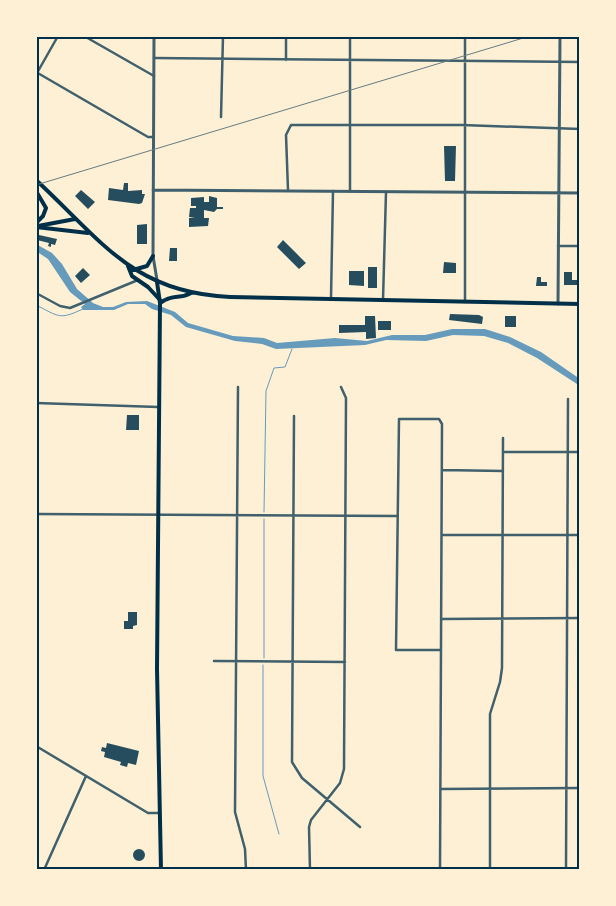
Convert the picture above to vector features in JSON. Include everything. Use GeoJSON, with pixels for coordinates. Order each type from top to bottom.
{"type":"FeatureCollection","features":[{"type":"Feature","properties":{"kind":"main road"},"geometry":{"type":"LineString","coordinates":[[36,180],[88,232],[133,270],[157,282],[191,293],[209,296],[580,304]]}},
{"type":"Feature","properties":{"kind":"main road"},"geometry":{"type":"LineString","coordinates":[[36,191],[46,208],[44,216],[36,225]]}},
{"type":"Feature","properties":{"kind":"main road"},"geometry":{"type":"LineString","coordinates":[[36,225],[75,219]]}},
{"type":"Feature","properties":{"kind":"main road"},"geometry":{"type":"LineString","coordinates":[[36,225],[88,232]]}},
{"type":"Feature","properties":{"kind":"main road"},"geometry":{"type":"LineString","coordinates":[[133,270],[146,266],[153,256]]}},
{"type":"Feature","properties":{"kind":"main road"},"geometry":{"type":"LineString","coordinates":[[128,266],[132,276],[150,288],[160,301]]}},
{"type":"Feature","properties":{"kind":"main road"},"geometry":{"type":"LineString","coordinates":[[157,282],[160,301],[158,407],[158,814],[161,870]]}},
{"type":"Feature","properties":{"kind":"main road"},"geometry":{"type":"LineString","coordinates":[[160,301],[168,296],[185,296],[191,293]]}},
{"type":"Feature","properties":{"kind":"street"},"geometry":{"type":"LineString","coordinates":[[58,36],[37,73],[148,136],[153,137]]}},
{"type":"Feature","properties":{"kind":"street"},"geometry":{"type":"LineString","coordinates":[[84,36],[154,76]]}},
{"type":"Feature","properties":{"kind":"street"},"geometry":{"type":"LineString","coordinates":[[154,36],[153,256],[157,282]]}},
{"type":"Feature","properties":{"kind":"street"},"geometry":{"type":"LineString","coordinates":[[221,117],[223,36]]}},
{"type":"Feature","properties":{"kind":"street"},"geometry":{"type":"LineString","coordinates":[[286,36],[286,60]]}},
{"type":"Feature","properties":{"kind":"street"},"geometry":{"type":"LineString","coordinates":[[350,36],[350,191]]}},
{"type":"Feature","properties":{"kind":"street"},"geometry":{"type":"LineString","coordinates":[[465,302],[466,36]]}},
{"type":"Feature","properties":{"kind":"street"},"geometry":{"type":"LineString","coordinates":[[558,304],[560,36]]}},
{"type":"Feature","properties":{"kind":"street"},"geometry":{"type":"LineString","coordinates":[[154,58],[580,62]]}},
{"type":"Feature","properties":{"kind":"street"},"geometry":{"type":"LineString","coordinates":[[288,190],[286,135],[288,128],[296,124],[580,129]]}},
{"type":"Feature","properties":{"kind":"street"},"geometry":{"type":"LineString","coordinates":[[153,190],[580,193]]}},
{"type":"Feature","properties":{"kind":"street"},"geometry":{"type":"LineString","coordinates":[[331,299],[333,191]]}},
{"type":"Feature","properties":{"kind":"street"},"geometry":{"type":"LineString","coordinates":[[382,300],[386,192]]}},
{"type":"Feature","properties":{"kind":"street"},"geometry":{"type":"LineString","coordinates":[[558,246],[580,246]]}},
{"type":"Feature","properties":{"kind":"street"},"geometry":{"type":"LineString","coordinates":[[36,293],[65,308],[83,304],[138,280]]}},
{"type":"Feature","properties":{"kind":"street"},"geometry":{"type":"LineString","coordinates":[[310,870],[309,827],[314,814],[340,784],[344,769],[346,398],[341,387]]}},
{"type":"Feature","properties":{"kind":"street"},"geometry":{"type":"LineString","coordinates":[[238,388],[235,812],[245,849],[246,870]]}},
{"type":"Feature","properties":{"kind":"street"},"geometry":{"type":"LineString","coordinates":[[566,870],[568,399]]}},
{"type":"Feature","properties":{"kind":"street"},"geometry":{"type":"LineString","coordinates":[[36,403],[158,407]]}},
{"type":"Feature","properties":{"kind":"street"},"geometry":{"type":"LineString","coordinates":[[294,416],[292,762],[298,774],[360,827]]}},
{"type":"Feature","properties":{"kind":"street"},"geometry":{"type":"LineString","coordinates":[[440,650],[396,650],[399,419],[439,419],[442,424],[440,870]]}},
{"type":"Feature","properties":{"kind":"street"},"geometry":{"type":"LineString","coordinates":[[490,870],[490,714],[502,676],[503,438]]}},
{"type":"Feature","properties":{"kind":"street"},"geometry":{"type":"LineString","coordinates":[[503,452],[580,452]]}},
{"type":"Feature","properties":{"kind":"street"},"geometry":{"type":"LineString","coordinates":[[442,470],[503,471]]}},
{"type":"Feature","properties":{"kind":"street"},"geometry":{"type":"LineString","coordinates":[[36,514],[397,516]]}},
{"type":"Feature","properties":{"kind":"street"},"geometry":{"type":"LineString","coordinates":[[442,535],[580,535]]}},
{"type":"Feature","properties":{"kind":"street"},"geometry":{"type":"LineString","coordinates":[[441,619],[580,618]]}},
{"type":"Feature","properties":{"kind":"street"},"geometry":{"type":"LineString","coordinates":[[214,661],[344,662]]}},
{"type":"Feature","properties":{"kind":"street"},"geometry":{"type":"LineString","coordinates":[[36,746],[148,813],[158,814]]}},
{"type":"Feature","properties":{"kind":"street"},"geometry":{"type":"LineString","coordinates":[[44,870],[86,776]]}},
{"type":"Feature","properties":{"kind":"street"},"geometry":{"type":"LineString","coordinates":[[441,790],[580,788]]}},
{"type":"Feature","properties":{"kind":"street"},"geometry":{"type":"LineString","coordinates":[[545,870],[580,870]]}},
{"type":"Feature","properties":{"kind":"water"},"geometry":{"type":"Polygon","coordinates":[[[36,244],[52,253],[62,264],[77,289],[93,303],[103,307],[113,307],[126,302],[147,301],[175,312],[188,323],[233,336],[264,338],[277,343],[335,338],[367,341],[392,335],[425,335],[452,329],[485,329],[510,337],[541,352],[580,379],[580,386],[537,358],[508,343],[484,336],[453,335],[426,341],[386,340],[365,345],[276,349],[262,344],[235,341],[186,327],[171,315],[152,309],[145,304],[128,304],[114,310],[83,310],[81,307],[85,304],[70,292],[48,259],[36,251],[36,244]]]}},
{"type":"Feature","properties":{"kind":"building"},"geometry":{"type":"Polygon","coordinates":[[[444,146],[456,146],[455,181],[445,181],[444,146]]]}},
{"type":"Feature","properties":{"kind":"building"},"geometry":{"type":"Polygon","coordinates":[[[124,183],[128,183],[128,191],[142,190],[142,194],[145,194],[142,203],[108,200],[109,188],[123,190],[124,183]]]}},
{"type":"Feature","properties":{"kind":"building"},"geometry":{"type":"Polygon","coordinates":[[[81,190],[95,202],[88,209],[75,196],[81,190]]]}},
{"type":"Feature","properties":{"kind":"building"},"geometry":{"type":"Polygon","coordinates":[[[209,196],[217,198],[217,207],[223,207],[223,209],[217,209],[214,212],[204,210],[204,218],[209,218],[208,226],[189,227],[189,218],[195,218],[189,217],[190,208],[196,208],[196,206],[191,206],[191,198],[204,197],[204,202],[209,202],[209,196]]]}},
{"type":"Feature","properties":{"kind":"building"},"geometry":{"type":"Polygon","coordinates":[[[147,224],[147,244],[137,244],[137,225],[147,224]]]}},
{"type":"Feature","properties":{"kind":"building"},"geometry":{"type":"Polygon","coordinates":[[[39,235],[57,239],[55,245],[51,244],[51,247],[48,246],[49,243],[37,240],[39,235]]]}},
{"type":"Feature","properties":{"kind":"building"},"geometry":{"type":"Polygon","coordinates":[[[283,240],[306,263],[299,269],[277,247],[283,240]]]}},
{"type":"Feature","properties":{"kind":"building"},"geometry":{"type":"Polygon","coordinates":[[[170,248],[177,248],[177,261],[169,261],[170,248]]]}},
{"type":"Feature","properties":{"kind":"building"},"geometry":{"type":"Polygon","coordinates":[[[444,262],[456,263],[456,273],[443,273],[444,262]]]}},
{"type":"Feature","properties":{"kind":"building"},"geometry":{"type":"Polygon","coordinates":[[[368,267],[377,267],[377,288],[368,288],[368,267]]]}},
{"type":"Feature","properties":{"kind":"building"},"geometry":{"type":"Polygon","coordinates":[[[83,268],[90,275],[81,283],[75,276],[83,268]]]}},
{"type":"Feature","properties":{"kind":"building"},"geometry":{"type":"Polygon","coordinates":[[[349,271],[364,271],[364,286],[349,285],[349,271]]]}},
{"type":"Feature","properties":{"kind":"building"},"geometry":{"type":"Polygon","coordinates":[[[564,272],[572,272],[572,280],[580,280],[580,289],[577,289],[577,285],[564,285],[564,272]]]}},
{"type":"Feature","properties":{"kind":"building"},"geometry":{"type":"Polygon","coordinates":[[[537,277],[541,277],[541,282],[547,282],[547,286],[536,286],[537,277]]]}},
{"type":"Feature","properties":{"kind":"building"},"geometry":{"type":"Polygon","coordinates":[[[450,314],[479,315],[483,317],[482,324],[449,320],[450,314]]]}},
{"type":"Feature","properties":{"kind":"building"},"geometry":{"type":"Polygon","coordinates":[[[365,316],[375,316],[376,338],[366,339],[366,332],[339,333],[339,325],[365,325],[365,316]]]}},
{"type":"Feature","properties":{"kind":"building"},"geometry":{"type":"Polygon","coordinates":[[[505,316],[516,316],[516,327],[505,327],[505,316]]]}},
{"type":"Feature","properties":{"kind":"building"},"geometry":{"type":"Polygon","coordinates":[[[378,321],[391,321],[391,330],[378,330],[378,321]]]}},
{"type":"Feature","properties":{"kind":"building"},"geometry":{"type":"Polygon","coordinates":[[[127,415],[139,415],[139,430],[126,430],[127,415]]]}},
{"type":"Feature","properties":{"kind":"building"},"geometry":{"type":"Polygon","coordinates":[[[128,612],[137,612],[137,625],[133,626],[133,629],[124,629],[124,621],[128,621],[128,612]]]}},
{"type":"Feature","properties":{"kind":"building"},"geometry":{"type":"Polygon","coordinates":[[[107,743],[139,751],[136,765],[128,763],[127,767],[120,765],[121,762],[104,757],[105,752],[101,751],[102,747],[106,748],[107,743]]]}},
{"type":"Feature","properties":{"kind":"building"},"geometry":{"type":"Polygon","coordinates":[[[139,849],[145,855],[139,861],[133,855],[139,849]]]}},
{"type":"Feature","properties":{"kind":"waterway"},"geometry":{"type":"LineString","coordinates":[[36,305],[60,316],[69,315],[83,309]]}},
{"type":"Feature","properties":{"kind":"waterway"},"geometry":{"type":"LineString","coordinates":[[264,512],[266,391],[274,368],[285,367],[292,349]]}},
{"type":"Feature","properties":{"kind":"waterway"},"geometry":{"type":"LineString","coordinates":[[264,519],[264,658]]}},
{"type":"Feature","properties":{"kind":"waterway"},"geometry":{"type":"LineString","coordinates":[[263,665],[263,776],[279,834]]}},
{"type":"Feature","properties":{"kind":"railway"},"geometry":{"type":"LineString","coordinates":[[36,185],[530,36]]}}]}
